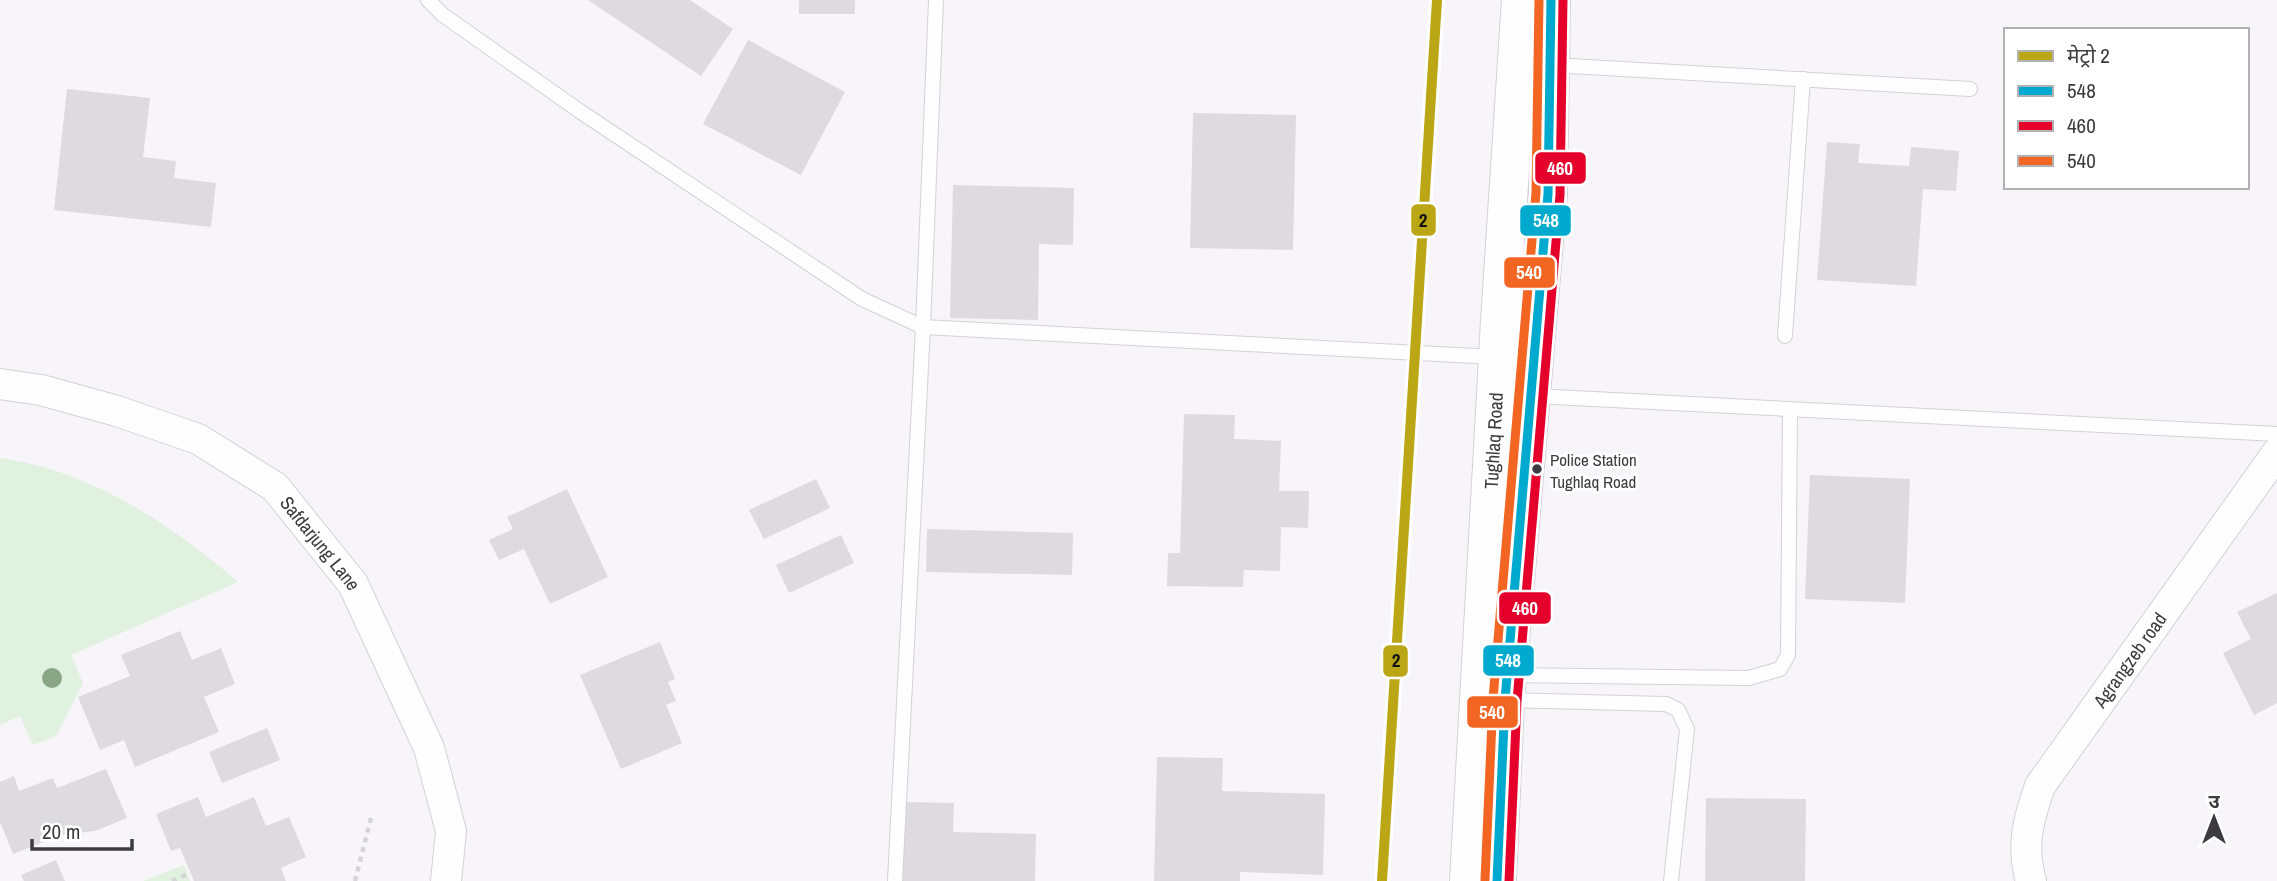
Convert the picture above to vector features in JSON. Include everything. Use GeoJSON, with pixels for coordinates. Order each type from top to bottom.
{"type":"FeatureCollection","features":[{"type":"Feature","properties":{"kind":"main road","name":"Tughlaq Road"},"geometry":{"type":"LineString","coordinates":[[1469,881],[1521,0]]}},
{"type":"Feature","properties":{"kind":"main road","name":"Tughlaq Road"},"geometry":{"type":"LineString","coordinates":[[1497,881],[1507,688],[1548,194],[1551,0]]}},
{"type":"Feature","properties":{"kind":"street","name":"Safdarjung Lane"},"geometry":{"type":"LineString","coordinates":[[0,384],[41,390],[117,411],[198,439],[275,487],[353,584],[429,748],[451,831],[446,881]]}},
{"type":"Feature","properties":{"kind":"street","name":"Agrangzeb road"},"geometry":{"type":"LineString","coordinates":[[2031,881],[2025,860],[2026,825],[2039,786],[2277,453]]}},
{"type":"Feature","properties":{"kind":"lane"},"geometry":{"type":"LineString","coordinates":[[428,0],[443,15],[581,112],[850,291],[923,327],[1498,357]]}},
{"type":"Feature","properties":{"kind":"lane"},"geometry":{"type":"LineString","coordinates":[[895,881],[923,327],[936,0]]}},
{"type":"Feature","properties":{"kind":"lane"},"geometry":{"type":"LineString","coordinates":[[1548,65],[1970,89]]}},
{"type":"Feature","properties":{"kind":"lane"},"geometry":{"type":"LineString","coordinates":[[1785,336],[1803,79]]}},
{"type":"Feature","properties":{"kind":"lane"},"geometry":{"type":"LineString","coordinates":[[1533,396],[2277,434]]}},
{"type":"Feature","properties":{"kind":"lane"},"geometry":{"type":"LineString","coordinates":[[1507,688],[1749,678],[1780,669],[1788,655],[1790,409]]}},
{"type":"Feature","properties":{"kind":"lane"},"geometry":{"type":"LineString","coordinates":[[1507,688],[1666,705],[1678,710],[1687,729],[1671,881]]}},
{"type":"Feature","properties":{"kind":"path"},"geometry":{"type":"LineString","coordinates":[[355,881],[371,818]]}},
{"type":"Feature","properties":{"kind":"path"},"geometry":{"type":"LineString","coordinates":[[172,881],[191,873]]}},
{"type":"Feature","properties":{"kind":"green space"},"geometry":{"type":"Polygon","coordinates":[[[0,458],[34,465],[98,487],[157,520],[238,582],[71,655],[83,683],[56,736],[33,745],[20,716],[0,725],[0,458]]]}},
{"type":"Feature","properties":{"kind":"green space"},"geometry":{"type":"Polygon","coordinates":[[[184,865],[190,881],[143,881],[184,865]]]}},
{"type":"Feature","properties":{"kind":"building"},"geometry":{"type":"Polygon","coordinates":[[[588,0],[690,0],[733,29],[701,76],[588,0]]]}},
{"type":"Feature","properties":{"kind":"building"},"geometry":{"type":"Polygon","coordinates":[[[799,0],[855,0],[855,14],[799,14],[799,0]]]}},
{"type":"Feature","properties":{"kind":"building"},"geometry":{"type":"Polygon","coordinates":[[[748,40],[845,92],[801,175],[703,124],[748,40]]]}},
{"type":"Feature","properties":{"kind":"building"},"geometry":{"type":"Polygon","coordinates":[[[67,89],[150,98],[143,157],[176,161],[174,178],[216,183],[211,227],[54,210],[67,89]]]}},
{"type":"Feature","properties":{"kind":"building"},"geometry":{"type":"Polygon","coordinates":[[[1193,113],[1296,115],[1293,250],[1190,248],[1193,113]]]}},
{"type":"Feature","properties":{"kind":"building"},"geometry":{"type":"Polygon","coordinates":[[[1827,142],[1860,144],[1858,163],[1909,166],[1911,147],[1959,151],[1956,191],[1923,189],[1916,286],[1817,280],[1827,142]]]}},
{"type":"Feature","properties":{"kind":"building"},"geometry":{"type":"Polygon","coordinates":[[[953,185],[1074,188],[1073,245],[1039,244],[1038,320],[950,318],[953,185]]]}},
{"type":"Feature","properties":{"kind":"building"},"geometry":{"type":"Polygon","coordinates":[[[1184,414],[1235,415],[1234,439],[1281,441],[1279,491],[1309,491],[1308,528],[1281,527],[1280,571],[1244,570],[1243,587],[1167,586],[1168,553],[1180,553],[1184,414]]]}},
{"type":"Feature","properties":{"kind":"building"},"geometry":{"type":"Polygon","coordinates":[[[1810,475],[1910,479],[1905,603],[1805,599],[1810,475]]]}},
{"type":"Feature","properties":{"kind":"building"},"geometry":{"type":"Polygon","coordinates":[[[816,479],[830,508],[764,539],[749,510],[816,479]]]}},
{"type":"Feature","properties":{"kind":"building"},"geometry":{"type":"Polygon","coordinates":[[[567,489],[608,577],[550,604],[524,549],[499,560],[489,540],[513,529],[507,517],[567,489]]]}},
{"type":"Feature","properties":{"kind":"building"},"geometry":{"type":"Polygon","coordinates":[[[927,529],[1073,533],[1072,575],[926,572],[927,529]]]}},
{"type":"Feature","properties":{"kind":"building"},"geometry":{"type":"Polygon","coordinates":[[[841,535],[854,563],[789,593],[776,565],[841,535]]]}},
{"type":"Feature","properties":{"kind":"building"},"geometry":{"type":"Polygon","coordinates":[[[2277,593],[2277,703],[2254,715],[2223,653],[2251,639],[2237,612],[2277,593]]]}},
{"type":"Feature","properties":{"kind":"building"},"geometry":{"type":"Polygon","coordinates":[[[180,631],[192,660],[221,648],[235,684],[204,697],[219,732],[135,767],[124,740],[100,750],[78,697],[130,676],[121,655],[180,631]]]}},
{"type":"Feature","properties":{"kind":"building"},"geometry":{"type":"Polygon","coordinates":[[[660,642],[675,679],[668,682],[676,701],[666,705],[682,743],[621,769],[580,675],[660,642]]]}},
{"type":"Feature","properties":{"kind":"building"},"geometry":{"type":"Polygon","coordinates":[[[267,728],[280,760],[222,783],[209,752],[267,728]]]}},
{"type":"Feature","properties":{"kind":"building"},"geometry":{"type":"Polygon","coordinates":[[[1157,757],[1223,758],[1222,791],[1325,794],[1323,875],[1240,872],[1240,881],[1154,881],[1157,757]]]}},
{"type":"Feature","properties":{"kind":"building"},"geometry":{"type":"Polygon","coordinates":[[[106,769],[127,818],[95,831],[61,835],[13,854],[0,822],[0,782],[14,776],[19,791],[53,778],[57,788],[106,769]]]}},
{"type":"Feature","properties":{"kind":"building"},"geometry":{"type":"Polygon","coordinates":[[[198,797],[206,817],[254,797],[266,826],[289,817],[306,857],[281,868],[286,881],[194,881],[180,848],[171,851],[156,814],[198,797]]]}},
{"type":"Feature","properties":{"kind":"building"},"geometry":{"type":"Polygon","coordinates":[[[1706,798],[1806,799],[1805,881],[1705,881],[1706,798]]]}},
{"type":"Feature","properties":{"kind":"building"},"geometry":{"type":"Polygon","coordinates":[[[905,802],[954,803],[953,832],[1036,834],[1035,881],[903,881],[905,802]]]}},
{"type":"Feature","properties":{"kind":"building"},"geometry":{"type":"Polygon","coordinates":[[[56,860],[65,881],[24,881],[21,875],[56,860]]]}},
{"type":"Feature","properties":{"kind":"metro line","name":"2"},"geometry":{"type":"LineString","coordinates":[[1382,881],[1437,0]]}},
{"type":"Feature","properties":{"kind":"transit line","name":"540"},"geometry":{"type":"LineString","coordinates":[[1485,880],[1493,699],[1536,193],[1539,0]]}},
{"type":"Feature","properties":{"kind":"transit line","name":"548"},"geometry":{"type":"LineString","coordinates":[[1497,881],[1505,700],[1548,194],[1551,0]]}},
{"type":"Feature","properties":{"kind":"transit line","name":"460"},"geometry":{"type":"LineString","coordinates":[[1509,881],[1517,701],[1560,195],[1563,0]]}},
{"type":"Feature","properties":{"kind":"place","name":"Police Station Tughlaq Road"},"geometry":{"type":"Point","coordinates":[1537,469]}}]}
